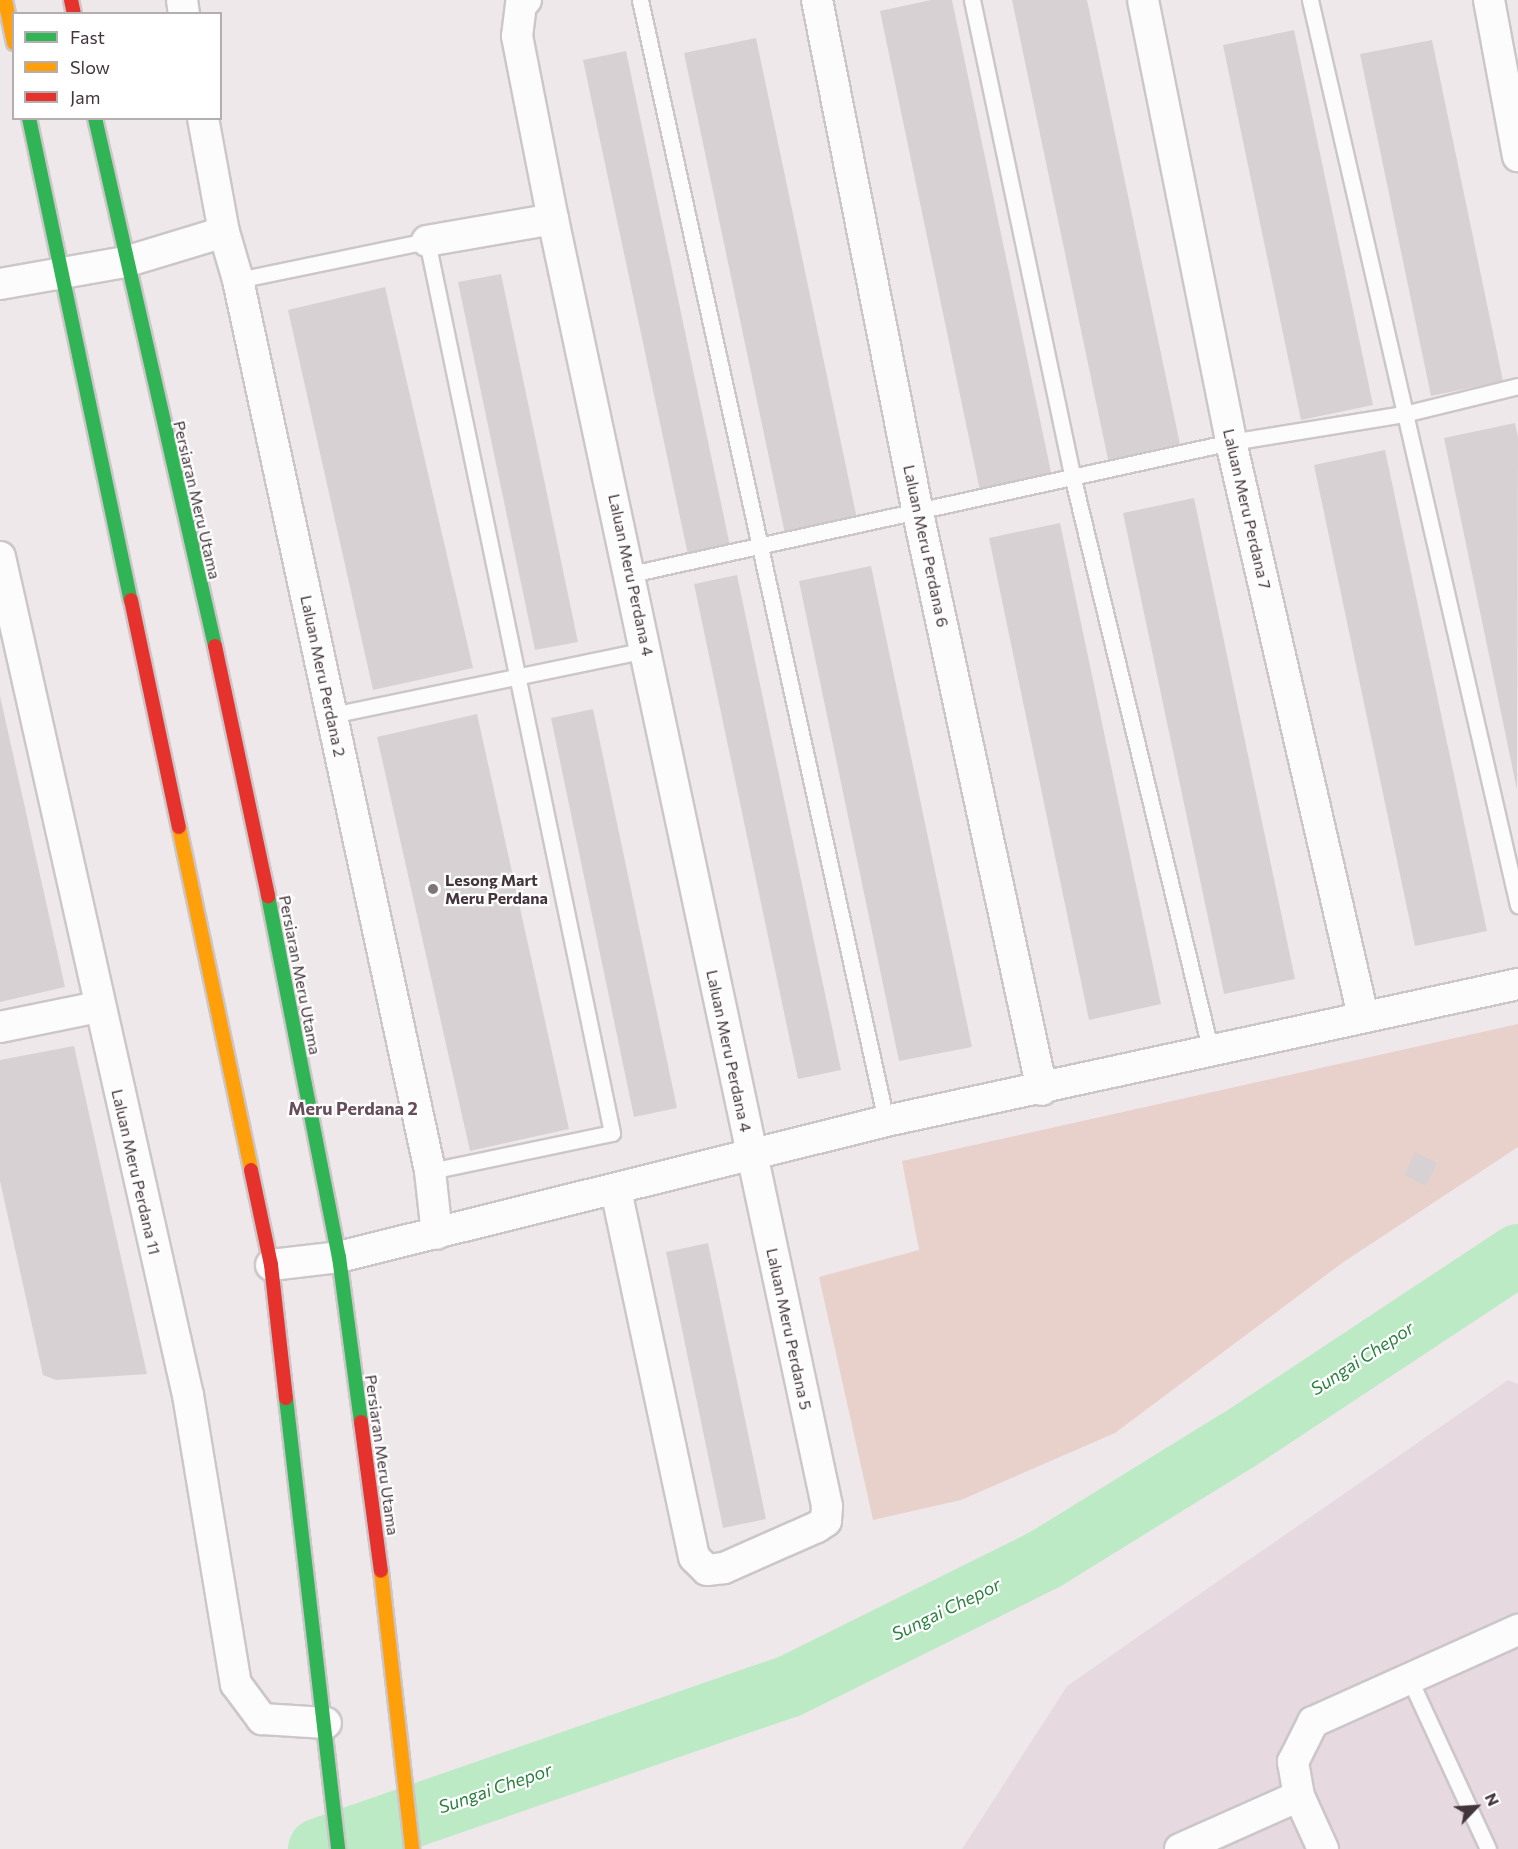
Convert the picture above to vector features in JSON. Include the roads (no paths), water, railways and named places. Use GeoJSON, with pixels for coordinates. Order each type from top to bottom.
{"type":"FeatureCollection","features":[{"type":"Feature","properties":{"kind":"street"},"geometry":{"type":"LineString","coordinates":[[5,0],[12,33]]}},
{"type":"Feature","properties":{"kind":"street","name":"Laluan Meru Perdana 4"},"geometry":{"type":"LineString","coordinates":[[526,0],[520,4],[517,36],[553,219],[632,574],[750,1152]]}},
{"type":"Feature","properties":{"kind":"street","name":"Laluan Meru Perdana 6"},"geometry":{"type":"LineString","coordinates":[[817,0],[918,513],[1042,1090]]}},
{"type":"Feature","properties":{"kind":"street","name":"Laluan Meru Perdana 7"},"geometry":{"type":"LineString","coordinates":[[1143,0],[1231,442],[1363,1016]]}},
{"type":"Feature","properties":{"kind":"street"},"geometry":{"type":"LineString","coordinates":[[1489,0],[1518,156]]}},
{"type":"Feature","properties":{"kind":"street"},"geometry":{"type":"LineString","coordinates":[[29,120],[271,1265],[326,1723],[338,1849]]}},
{"type":"Feature","properties":{"kind":"street","name":"Persiaran Meru Utama"},"geometry":{"type":"LineString","coordinates":[[95,120],[125,262],[244,773],[339,1257],[404,1747],[412,1849]]}},
{"type":"Feature","properties":{"kind":"street","name":"Laluan Meru Perdana 2"},"geometry":{"type":"LineString","coordinates":[[203,120],[224,232],[238,280],[430,1171],[437,1234]]}},
{"type":"Feature","properties":{"kind":"street"},"geometry":{"type":"LineString","coordinates":[[427,241],[553,219]]}},
{"type":"Feature","properties":{"kind":"street"},"geometry":{"type":"LineString","coordinates":[[0,284],[125,262],[224,232]]}},
{"type":"Feature","properties":{"kind":"street","name":"Laluan Meru Perdana 11"},"geometry":{"type":"LineString","coordinates":[[0,557],[98,1007],[188,1395],[236,1684],[262,1719],[326,1723]]}},
{"type":"Feature","properties":{"kind":"street"},"geometry":{"type":"LineString","coordinates":[[271,1265],[339,1257],[616,1189],[750,1152],[886,1121],[1042,1090],[1363,1016],[1518,984]]}},
{"type":"Feature","properties":{"kind":"street"},"geometry":{"type":"LineString","coordinates":[[0,1027],[98,1007]]}},
{"type":"Feature","properties":{"kind":"street","name":"Laluan Meru Perdana 5"},"geometry":{"type":"LineString","coordinates":[[616,1189],[694,1557],[707,1570],[724,1568],[817,1527],[826,1521],[827,1506],[750,1152]]}},
{"type":"Feature","properties":{"kind":"street"},"geometry":{"type":"LineString","coordinates":[[1323,1849],[1299,1796],[1293,1762],[1313,1722],[1518,1630]]}},
{"type":"Feature","properties":{"kind":"street"},"geometry":{"type":"LineString","coordinates":[[1180,1849],[1299,1796]]}},
{"type":"Feature","properties":{"kind":"lane"},"geometry":{"type":"LineString","coordinates":[[640,0],[757,547],[886,1121]]}},
{"type":"Feature","properties":{"kind":"lane"},"geometry":{"type":"LineString","coordinates":[[972,0],[1073,480],[1211,1052]]}},
{"type":"Feature","properties":{"kind":"lane"},"geometry":{"type":"LineString","coordinates":[[1310,0],[1518,905]]}},
{"type":"Feature","properties":{"kind":"lane"},"geometry":{"type":"LineString","coordinates":[[238,280],[427,241],[612,1133],[430,1171]]}},
{"type":"Feature","properties":{"kind":"lane"},"geometry":{"type":"LineString","coordinates":[[632,574],[1073,480],[1231,442],[1404,414],[1518,386]]}},
{"type":"Feature","properties":{"kind":"lane"},"geometry":{"type":"LineString","coordinates":[[332,715],[646,650]]}},
{"type":"Feature","properties":{"kind":"lane"},"geometry":{"type":"LineString","coordinates":[[1410,1680],[1488,1849]]}},
{"type":"Feature","properties":{"kind":"waterway","name":"Sungai Chepor"},"geometry":{"type":"LineString","coordinates":[[319,1849],[788,1687],[1044,1560],[1237,1441],[1518,1255]]}},
{"type":"Feature","properties":{"kind":"place","name":"Lesong Mart Meru Perdana"},"geometry":{"type":"Point","coordinates":[433,889]}},
{"type":"Feature","properties":{"kind":"district","name":"Meru Perdana 2"},"geometry":{"type":"Point","coordinates":[353,1108]}}]}
